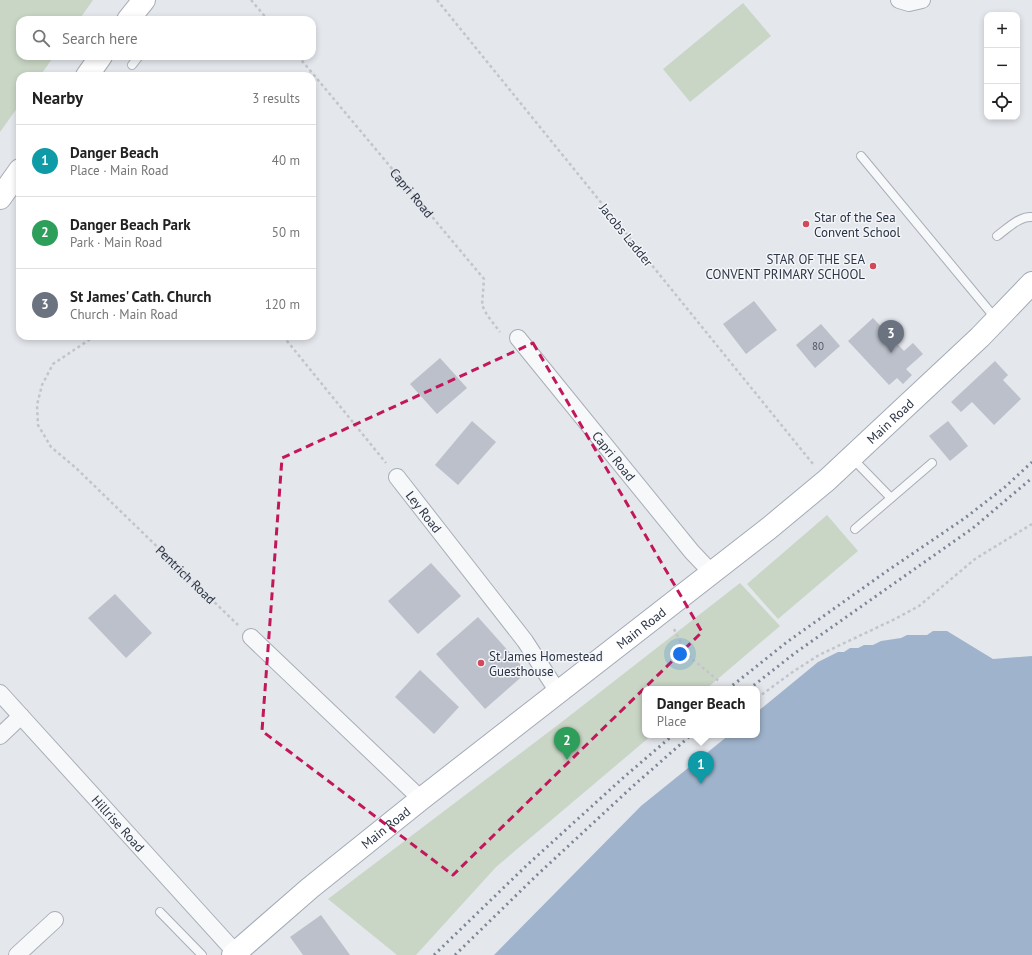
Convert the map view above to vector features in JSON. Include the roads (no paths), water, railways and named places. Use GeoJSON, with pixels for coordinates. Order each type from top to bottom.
{"type":"FeatureCollection","features":[{"type":"Feature","properties":{"kind":"main road"},"geometry":{"type":"LineString","coordinates":[[90,72],[99,60]]}},
{"type":"Feature","properties":{"kind":"main road"},"geometry":{"type":"LineString","coordinates":[[0,198],[16,176]]}},
{"type":"Feature","properties":{"kind":"main road","name":"Main Road"},"geometry":{"type":"LineString","coordinates":[[235,954],[310,888],[421,799],[768,529],[827,480],[997,320],[1032,283]]}},
{"type":"Feature","properties":{"kind":"street"},"geometry":{"type":"LineString","coordinates":[[899,0],[909,4],[922,0]]}},
{"type":"Feature","properties":{"kind":"street","name":"Capri Road"},"geometry":{"type":"LineString","coordinates":[[511,338],[692,552],[712,573]]}},
{"type":"Feature","properties":{"kind":"street","name":"Ley Road"},"geometry":{"type":"LineString","coordinates":[[397,478],[525,641],[558,692]]}},
{"type":"Feature","properties":{"kind":"street"},"geometry":{"type":"LineString","coordinates":[[251,637],[421,799]]}},
{"type":"Feature","properties":{"kind":"street","name":"Hillrise Road"},"geometry":{"type":"LineString","coordinates":[[0,694],[235,954]]}},
{"type":"Feature","properties":{"kind":"street"},"geometry":{"type":"LineString","coordinates":[[0,736],[21,716]]}},
{"type":"Feature","properties":{"kind":"street"},"geometry":{"type":"LineString","coordinates":[[17,955],[55,920]]}},
{"type":"Feature","properties":{"kind":"lane"},"geometry":{"type":"LineString","coordinates":[[132,65],[136,60]]}},
{"type":"Feature","properties":{"kind":"lane"},"geometry":{"type":"LineString","coordinates":[[861,156],[997,320]]}},
{"type":"Feature","properties":{"kind":"lane"},"geometry":{"type":"LineString","coordinates":[[997,236],[1019,220],[1026,217],[1032,218]]}},
{"type":"Feature","properties":{"kind":"lane"},"geometry":{"type":"LineString","coordinates":[[852,457],[891,498]]}},
{"type":"Feature","properties":{"kind":"lane"},"geometry":{"type":"LineString","coordinates":[[855,529],[932,463]]}},
{"type":"Feature","properties":{"kind":"lane"},"geometry":{"type":"LineString","coordinates":[[160,912],[202,955]]}},
{"type":"Feature","properties":{"kind":"water"},"geometry":{"type":"Polygon","coordinates":[[[933,631],[947,631],[993,659],[1032,656],[1032,955],[494,955],[641,806],[725,738],[760,738],[760,710],[818,662],[838,652],[844,652],[850,648],[873,645],[881,641],[901,638],[907,635],[927,635],[933,631]]]}},
{"type":"Feature","properties":{"kind":"railway"},"geometry":{"type":"LineString","coordinates":[[732,686],[787,642],[965,518],[1005,487],[1032,462]]}},
{"type":"Feature","properties":{"kind":"railway"},"geometry":{"type":"LineString","coordinates":[[753,686],[795,653],[973,528],[1032,478]]}},
{"type":"Feature","properties":{"kind":"railway"},"geometry":{"type":"LineString","coordinates":[[434,955],[526,866],[670,738]]}},
{"type":"Feature","properties":{"kind":"railway"},"geometry":{"type":"LineString","coordinates":[[455,955],[537,875],[688,738]]}},
{"type":"Feature","properties":{"kind":"place","name":"Star of the Sea Convent School"},"geometry":{"type":"Point","coordinates":[806,224]}},
{"type":"Feature","properties":{"kind":"place","name":"STAR OF THE SEA CONVENT PRIMARY SCHOOL"},"geometry":{"type":"Point","coordinates":[873,266]}},
{"type":"Feature","properties":{"kind":"place","name":"St James' Cath. Church"},"geometry":{"type":"Point","coordinates":[891,353]}},
{"type":"Feature","properties":{"kind":"place","name":"St James Homestead Guesthouse"},"geometry":{"type":"Point","coordinates":[481,663]}},
{"type":"Feature","properties":{"kind":"place","name":"Danger Beach Park"},"geometry":{"type":"Point","coordinates":[567,760]}},
{"type":"Feature","properties":{"kind":"place","name":"Danger Beach"},"geometry":{"type":"Point","coordinates":[701,784]}}]}
